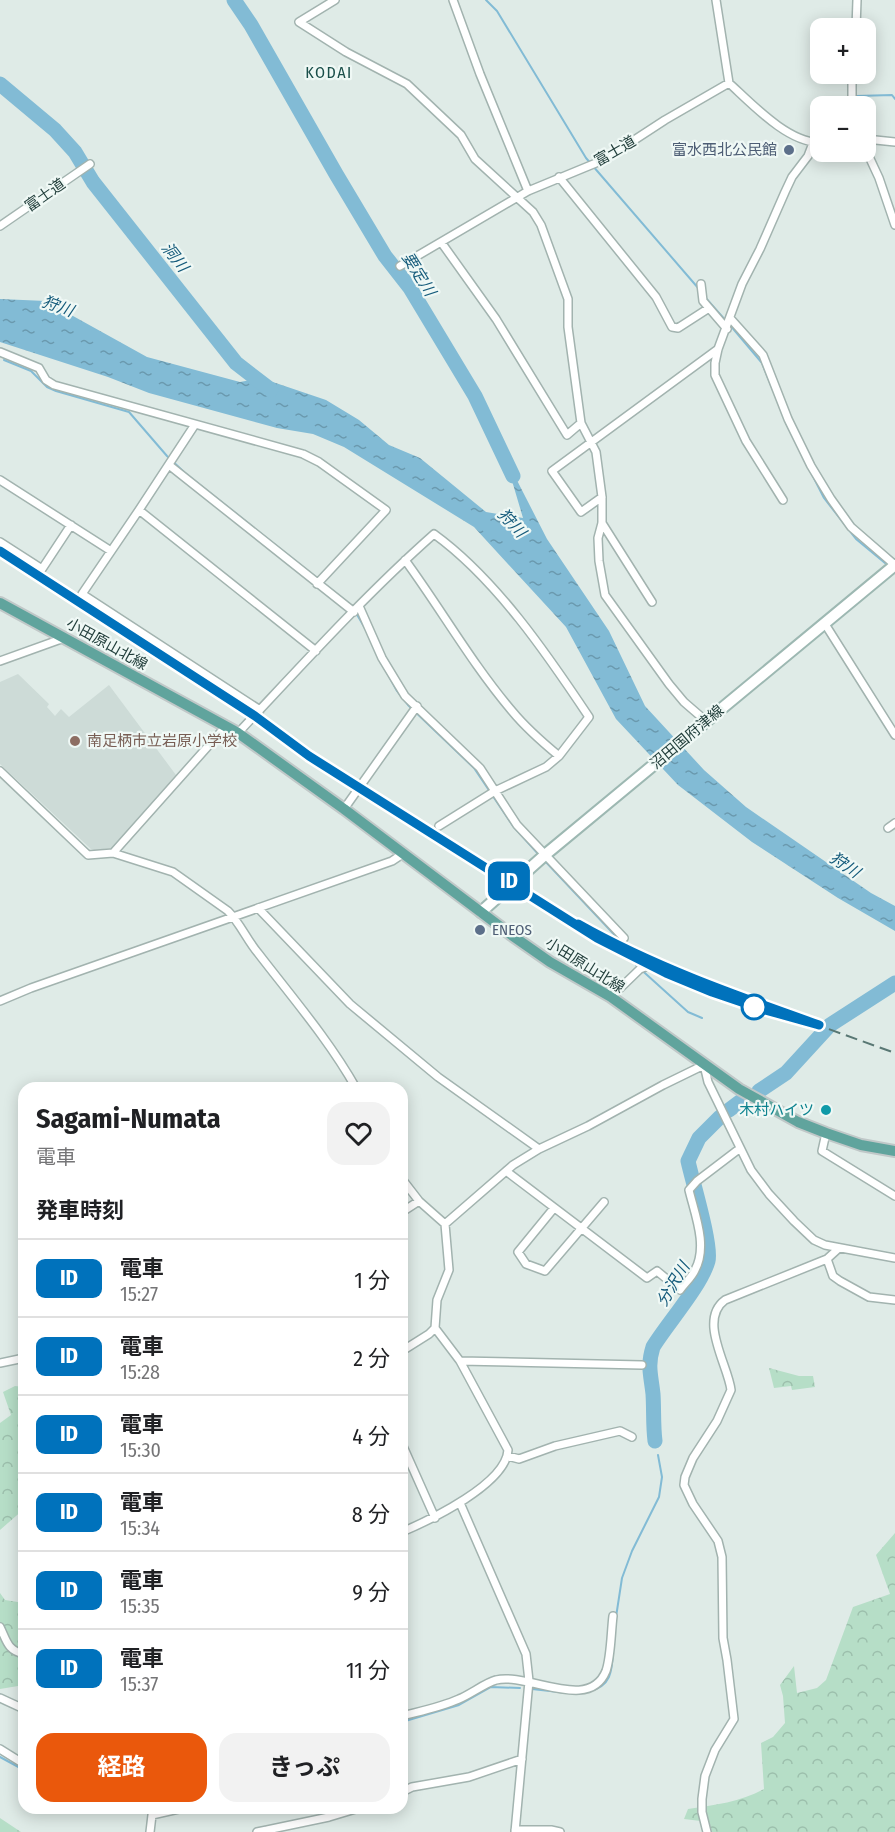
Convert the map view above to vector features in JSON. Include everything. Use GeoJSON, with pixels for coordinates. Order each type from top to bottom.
{"type":"FeatureCollection","features":[{"type":"Feature","properties":{"kind":"main road","name":"沼田国府津線"},"geometry":{"type":"LineString","coordinates":[[481,912],[546,854],[895,565]]}},
{"type":"Feature","properties":{"kind":"main road","name":"小田原山北線"},"geometry":{"type":"LineString","coordinates":[[0,603],[238,733],[550,962],[611,997],[704,1065],[755,1098],[798,1122],[826,1133],[861,1145],[895,1151]]}},
{"type":"Feature","properties":{"kind":"street"},"geometry":{"type":"LineString","coordinates":[[335,0],[299,22],[346,52],[406,84],[461,135],[475,159],[518,197],[533,212],[541,225],[568,298],[568,327],[581,423],[596,452],[602,497],[602,523],[598,538],[599,561],[605,595],[669,684],[684,702],[706,721]]}},
{"type":"Feature","properties":{"kind":"street"},"geometry":{"type":"LineString","coordinates":[[453,0],[480,74],[528,191]]}},
{"type":"Feature","properties":{"kind":"street"},"geometry":{"type":"LineString","coordinates":[[716,0],[729,83],[766,117],[798,137],[810,140]]}},
{"type":"Feature","properties":{"kind":"street"},"geometry":{"type":"LineString","coordinates":[[856,18],[857,0]]}},
{"type":"Feature","properties":{"kind":"street","name":"富士道"},"geometry":{"type":"LineString","coordinates":[[400,266],[528,191],[596,163],[729,83]]}},
{"type":"Feature","properties":{"kind":"street"},"geometry":{"type":"LineString","coordinates":[[876,141],[895,142]]}},
{"type":"Feature","properties":{"kind":"street"},"geometry":{"type":"LineString","coordinates":[[783,500],[746,441],[715,375],[718,349],[742,284],[792,177],[810,153]]}},
{"type":"Feature","properties":{"kind":"street"},"geometry":{"type":"LineString","coordinates":[[872,162],[895,225]]}},
{"type":"Feature","properties":{"kind":"street","name":"富士道"},"geometry":{"type":"LineString","coordinates":[[0,226],[90,164]]}},
{"type":"Feature","properties":{"kind":"street"},"geometry":{"type":"LineString","coordinates":[[559,177],[656,297],[672,327],[678,328],[709,308]]}},
{"type":"Feature","properties":{"kind":"street"},"geometry":{"type":"LineString","coordinates":[[441,242],[486,305],[567,435],[581,423]]}},
{"type":"Feature","properties":{"kind":"street"},"geometry":{"type":"LineString","coordinates":[[701,284],[703,301],[727,329]]}},
{"type":"Feature","properties":{"kind":"street"},"geometry":{"type":"LineString","coordinates":[[730,318],[763,356],[788,419],[811,466],[831,499],[850,526],[895,565]]}},
{"type":"Feature","properties":{"kind":"street"},"geometry":{"type":"LineString","coordinates":[[602,497],[581,512],[552,471],[718,349]]}},
{"type":"Feature","properties":{"kind":"street"},"geometry":{"type":"LineString","coordinates":[[0,352],[39,368],[46,380],[54,385],[194,426],[303,454],[319,462],[386,510],[318,584]]}},
{"type":"Feature","properties":{"kind":"street"},"geometry":{"type":"LineString","coordinates":[[194,426],[82,594],[260,710]]}},
{"type":"Feature","properties":{"kind":"street"},"geometry":{"type":"LineString","coordinates":[[169,465],[354,612]]}},
{"type":"Feature","properties":{"kind":"street"},"geometry":{"type":"LineString","coordinates":[[0,480],[111,551]]}},
{"type":"Feature","properties":{"kind":"street"},"geometry":{"type":"LineString","coordinates":[[140,510],[316,651]]}},
{"type":"Feature","properties":{"kind":"street"},"geometry":{"type":"LineString","coordinates":[[602,523],[652,602]]}},
{"type":"Feature","properties":{"kind":"street"},"geometry":{"type":"LineString","coordinates":[[0,542],[42,569],[70,525]]}},
{"type":"Feature","properties":{"kind":"street"},"geometry":{"type":"LineString","coordinates":[[238,733],[359,606],[434,534],[452,547],[496,592],[534,638],[589,717],[559,756],[546,767],[495,791],[439,826]]}},
{"type":"Feature","properties":{"kind":"street"},"geometry":{"type":"LineString","coordinates":[[405,560],[506,704],[536,737],[559,756]]}},
{"type":"Feature","properties":{"kind":"street"},"geometry":{"type":"LineString","coordinates":[[359,606],[393,679],[405,696],[480,768],[517,825],[624,938]]}},
{"type":"Feature","properties":{"kind":"street"},"geometry":{"type":"LineString","coordinates":[[825,624],[895,735]]}},
{"type":"Feature","properties":{"kind":"street"},"geometry":{"type":"LineString","coordinates":[[0,661],[64,638]]}},
{"type":"Feature","properties":{"kind":"street"},"geometry":{"type":"LineString","coordinates":[[344,809],[417,706]]}},
{"type":"Feature","properties":{"kind":"street"},"geometry":{"type":"LineString","coordinates":[[113,854],[226,726]]}},
{"type":"Feature","properties":{"kind":"street"},"geometry":{"type":"LineString","coordinates":[[0,771],[88,855],[113,854],[173,872],[233,916],[251,945],[319,1033],[352,1082]]}},
{"type":"Feature","properties":{"kind":"street"},"geometry":{"type":"LineString","coordinates":[[888,828],[895,823]]}},
{"type":"Feature","properties":{"kind":"street"},"geometry":{"type":"LineString","coordinates":[[0,1001],[233,916],[393,861],[404,854]]}},
{"type":"Feature","properties":{"kind":"street"},"geometry":{"type":"LineString","coordinates":[[258,908],[350,1004],[438,1077],[539,1149]]}},
{"type":"Feature","properties":{"kind":"street"},"geometry":{"type":"LineString","coordinates":[[611,997],[640,969],[645,967]]}},
{"type":"Feature","properties":{"kind":"street"},"geometry":{"type":"LineString","coordinates":[[445,1224],[506,1171],[539,1149],[704,1065],[708,1082],[751,1170],[794,1221],[814,1240],[839,1248],[895,1258]]}},
{"type":"Feature","properties":{"kind":"street"},"geometry":{"type":"LineString","coordinates":[[826,1133],[822,1151],[895,1196]]}},
{"type":"Feature","properties":{"kind":"street"},"geometry":{"type":"LineString","coordinates":[[506,1171],[646,1278],[657,1271],[680,1290],[694,1273],[701,1252],[698,1227],[689,1190],[697,1181],[739,1149]]}},
{"type":"Feature","properties":{"kind":"street"},"geometry":{"type":"LineString","coordinates":[[408,1187],[419,1201],[445,1224],[449,1270],[437,1300],[435,1328],[429,1335],[408,1347]]}},
{"type":"Feature","properties":{"kind":"street"},"geometry":{"type":"LineString","coordinates":[[408,1208],[419,1201]]}},
{"type":"Feature","properties":{"kind":"street"},"geometry":{"type":"LineString","coordinates":[[554,1208],[518,1252],[526,1264],[545,1271],[579,1228],[604,1202]]}},
{"type":"Feature","properties":{"kind":"street"},"geometry":{"type":"LineString","coordinates":[[707,1832],[702,1812],[705,1776],[715,1750],[734,1719],[723,1638],[722,1557],[718,1541],[693,1504],[684,1485],[693,1458],[717,1421],[731,1390],[719,1352],[716,1308],[725,1300],[827,1259],[839,1248]]}},
{"type":"Feature","properties":{"kind":"street"},"geometry":{"type":"LineString","coordinates":[[827,1259],[833,1276],[840,1281],[869,1297],[895,1300]]}},
{"type":"Feature","properties":{"kind":"street"},"geometry":{"type":"LineString","coordinates":[[408,1529],[435,1518],[460,1503],[498,1472],[508,1456],[508,1450],[460,1361],[435,1328]]}},
{"type":"Feature","properties":{"kind":"street"},"geometry":{"type":"LineString","coordinates":[[0,1364],[18,1360]]}},
{"type":"Feature","properties":{"kind":"street"},"geometry":{"type":"LineString","coordinates":[[460,1361],[642,1365]]}},
{"type":"Feature","properties":{"kind":"street"},"geometry":{"type":"LineString","coordinates":[[508,1456],[519,1459],[555,1446],[620,1431],[632,1437]]}},
{"type":"Feature","properties":{"kind":"street"},"geometry":{"type":"LineString","coordinates":[[408,1457],[435,1518]]}},
{"type":"Feature","properties":{"kind":"street"},"geometry":{"type":"LineString","coordinates":[[460,1503],[526,1654],[529,1681],[515,1831],[560,1832]]}},
{"type":"Feature","properties":{"kind":"street"},"geometry":{"type":"LineString","coordinates":[[408,1714],[457,1700],[496,1680],[529,1681],[558,1689],[591,1688],[596,1685],[607,1669],[613,1616]]}},
{"type":"Feature","properties":{"kind":"street"},"geometry":{"type":"LineString","coordinates":[[0,1627],[8,1644],[14,1652],[18,1653]]}},
{"type":"Feature","properties":{"kind":"street"},"geometry":{"type":"LineString","coordinates":[[0,1698],[18,1706]]}},
{"type":"Feature","properties":{"kind":"street"},"geometry":{"type":"LineString","coordinates":[[0,1749],[18,1760]]}},
{"type":"Feature","properties":{"kind":"street"},"geometry":{"type":"LineString","coordinates":[[408,1789],[469,1777],[522,1759]]}},
{"type":"Feature","properties":{"kind":"street"},"geometry":{"type":"LineString","coordinates":[[150,1832],[152,1815],[156,1814]]}},
{"type":"Feature","properties":{"kind":"street"},"geometry":{"type":"LineString","coordinates":[[257,1832],[339,1814]]}},
{"type":"Feature","properties":{"kind":"shaded area","name":"南足柄市立岩原小学校"},"geometry":{"type":"Polygon","coordinates":[[[18,674],[49,704],[47,707],[55,716],[61,709],[69,717],[109,685],[176,775],[112,848],[91,849],[0,764],[0,682],[18,674]]]}},
{"type":"Feature","properties":{"kind":"green space"},"geometry":{"type":"Polygon","coordinates":[[[769,1368],[799,1376],[813,1376],[815,1387],[792,1390],[791,1386],[774,1388],[769,1368]]]}},
{"type":"Feature","properties":{"kind":"green space"},"geometry":{"type":"Polygon","coordinates":[[[18,1386],[18,1514],[0,1530],[0,1423],[11,1415],[3,1392],[18,1386]]]}},
{"type":"Feature","properties":{"kind":"green space"},"geometry":{"type":"Polygon","coordinates":[[[895,1533],[895,1832],[712,1832],[709,1822],[684,1819],[688,1809],[737,1800],[764,1789],[761,1743],[773,1737],[785,1723],[780,1685],[794,1666],[797,1693],[817,1688],[826,1680],[853,1607],[890,1594],[876,1555],[895,1533]]]}},
{"type":"Feature","properties":{"kind":"green space"},"geometry":{"type":"Polygon","coordinates":[[[0,1593],[5,1600],[18,1602],[18,1686],[0,1689],[0,1593]]]}},
{"type":"Feature","properties":{"kind":"green space"},"geometry":{"type":"Polygon","coordinates":[[[0,1818],[21,1832],[0,1832],[0,1818]]]}},
{"type":"Feature","properties":{"kind":"water","name":"狩川"},"geometry":{"type":"Polygon","coordinates":[[[0,299],[46,301],[147,357],[240,382],[261,378],[326,400],[359,420],[389,445],[420,458],[486,512],[523,518],[505,457],[547,539],[609,631],[645,706],[704,770],[746,807],[871,893],[895,906],[895,931],[838,898],[752,842],[678,785],[616,719],[566,627],[474,527],[344,447],[313,434],[277,428],[149,393],[108,377],[0,342],[0,299]]]}},
{"type":"Feature","properties":{"kind":"waterway","name":"要定川"},"geometry":{"type":"LineString","coordinates":[[234,0],[251,25],[385,256],[410,288],[475,396],[513,476]]}},
{"type":"Feature","properties":{"kind":"waterway"},"geometry":{"type":"LineString","coordinates":[[486,0],[497,11],[586,158],[699,289]]}},
{"type":"Feature","properties":{"kind":"waterway"},"geometry":{"type":"LineString","coordinates":[[859,18],[860,0]]}},
{"type":"Feature","properties":{"kind":"waterway","name":"洞川"},"geometry":{"type":"LineString","coordinates":[[0,84],[55,130],[75,152],[93,182],[236,363],[271,390]]}},
{"type":"Feature","properties":{"kind":"waterway"},"geometry":{"type":"LineString","coordinates":[[856,84],[856,96],[892,95],[895,99]]}},
{"type":"Feature","properties":{"kind":"waterway"},"geometry":{"type":"LineString","coordinates":[[704,296],[726,321]]}},
{"type":"Feature","properties":{"kind":"waterway"},"geometry":{"type":"LineString","coordinates":[[730,325],[762,363],[773,390]]}},
{"type":"Feature","properties":{"kind":"waterway"},"geometry":{"type":"LineString","coordinates":[[4,360],[31,371],[47,387],[56,391],[129,412],[185,473],[352,606],[366,630]]}},
{"type":"Feature","properties":{"kind":"waterway"},"geometry":{"type":"LineString","coordinates":[[786,423],[824,498],[856,539],[885,563]]}},
{"type":"Feature","properties":{"kind":"waterway"},"geometry":{"type":"LineString","coordinates":[[384,667],[397,691],[408,705],[474,768],[513,826],[540,856]]}},
{"type":"Feature","properties":{"kind":"waterway"},"geometry":{"type":"LineString","coordinates":[[544,860],[625,946],[636,965],[688,1012],[702,1018]]}},
{"type":"Feature","properties":{"kind":"waterway","name":"分沢川"},"geometry":{"type":"LineString","coordinates":[[759,1091],[786,1073],[830,1025],[895,983]]}},
{"type":"Feature","properties":{"kind":"waterway","name":"分沢川"},"geometry":{"type":"LineString","coordinates":[[729,1110],[741,1101]]}},
{"type":"Feature","properties":{"kind":"waterway","name":"分沢川"},"geometry":{"type":"LineString","coordinates":[[655,1441],[650,1365],[653,1347],[691,1293],[708,1261],[707,1241],[688,1161],[699,1138],[720,1117]]}},
{"type":"Feature","properties":{"kind":"waterway","name":"分沢川"},"geometry":{"type":"LineString","coordinates":[[616,1617],[622,1578],[632,1551],[659,1497],[662,1477],[658,1455]]}},
{"type":"Feature","properties":{"kind":"waterway","name":"分沢川"},"geometry":{"type":"LineString","coordinates":[[589,1691],[606,1682],[611,1672],[613,1652]]}},
{"type":"Feature","properties":{"kind":"waterway","name":"分沢川"},"geometry":{"type":"LineString","coordinates":[[408,1720],[459,1705],[491,1687],[520,1688]]}},
{"type":"Feature","properties":{"kind":"waterway","name":"分沢川"},"geometry":{"type":"LineString","coordinates":[[532,1689],[568,1693]]}},
{"type":"Feature","properties":{"kind":"waterway","name":"分沢川"},"geometry":{"type":"LineString","coordinates":[[0,1757],[18,1767]]}},
{"type":"Feature","properties":{"kind":"railway"},"geometry":{"type":"LineString","coordinates":[[0,552],[255,716],[309,756],[597,938],[666,973],[712,992],[819,1025]]}},
{"type":"Feature","properties":{"kind":"railway"},"geometry":{"type":"LineString","coordinates":[[812,1023],[895,1053]]}},
{"type":"Feature","properties":{"kind":"train","name":"ID"},"geometry":{"type":"LineString","coordinates":[[0,551],[255,716],[309,756],[597,938],[646,964],[712,992],[819,1025],[647,960],[578,924]]}},
{"type":"Feature","properties":{"kind":"place","name":"富水西北公民館"},"geometry":{"type":"Point","coordinates":[789,150]}},
{"type":"Feature","properties":{"kind":"place","name":"南足柄市立岩原小学校"},"geometry":{"type":"Point","coordinates":[75,741]}},
{"type":"Feature","properties":{"kind":"place","name":"ENEOS"},"geometry":{"type":"Point","coordinates":[480,930]}},
{"type":"Feature","properties":{"kind":"place","name":"木村ハイツ"},"geometry":{"type":"Point","coordinates":[826,1110]}},
{"type":"Feature","properties":{"kind":"district","name":"KODAI"},"geometry":{"type":"Point","coordinates":[329,72]}}]}
